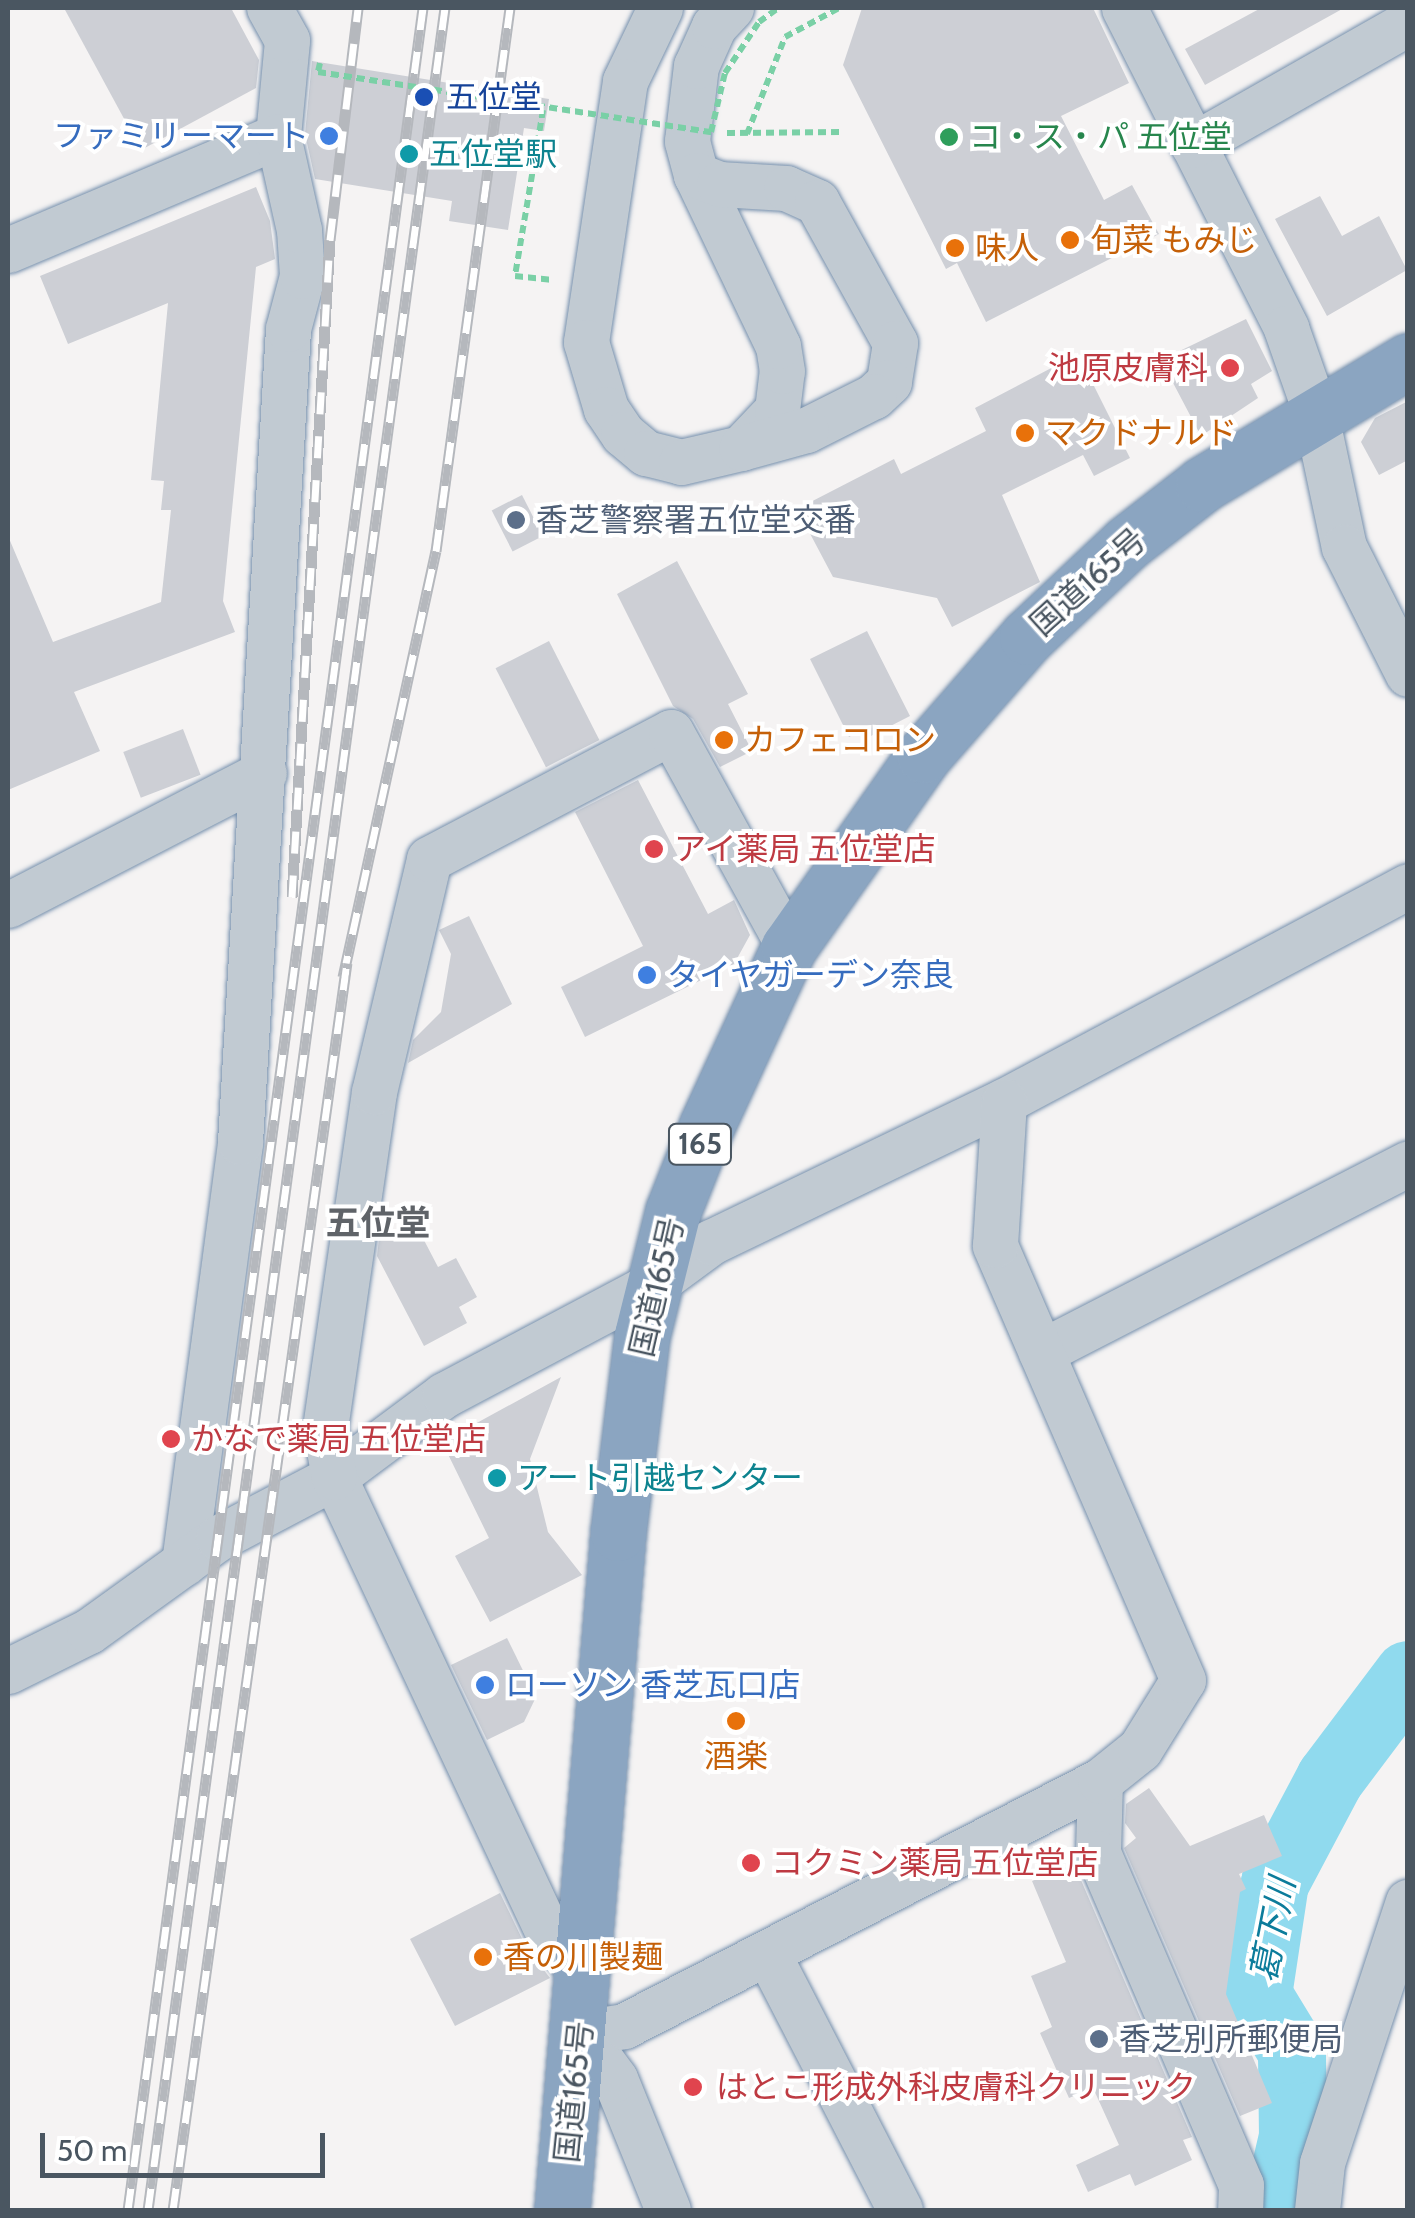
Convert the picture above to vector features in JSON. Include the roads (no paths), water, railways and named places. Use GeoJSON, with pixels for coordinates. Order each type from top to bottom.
{"type":"FeatureCollection","features":[{"type":"Feature","properties":{"kind":"highway","name":"国道165号"},"geometry":{"type":"LineString","coordinates":[[562,2210],[581,2033],[618,1533],[654,1284],[700,1142],[789,948],[924,754],[1026,638],[1142,532],[1316,411],[1408,361]]}},
{"type":"Feature","properties":{"kind":"street"},"geometry":{"type":"LineString","coordinates":[[184,1562],[240,1142],[288,329],[302,276],[300,230],[278,136],[287,40],[268,8]]}},
{"type":"Feature","properties":{"kind":"street"},"geometry":{"type":"LineString","coordinates":[[660,8],[625,81],[586,342],[606,409],[646,453],[681,462],[806,430],[874,396],[889,382],[895,343],[817,202],[786,188],[718,184],[696,175]]}},
{"type":"Feature","properties":{"kind":"street"},"geometry":{"type":"LineString","coordinates":[[731,8],[714,26],[687,101],[696,175],[778,346],[776,410],[741,448]]}},
{"type":"Feature","properties":{"kind":"street"},"geometry":{"type":"LineString","coordinates":[[1124,8],[1286,328],[1316,411],[1344,547],[1408,674]]}},
{"type":"Feature","properties":{"kind":"street"},"geometry":{"type":"LineString","coordinates":[[1192,144],[1408,23]]}},
{"type":"Feature","properties":{"kind":"street"},"geometry":{"type":"LineString","coordinates":[[8,250],[278,136]]}},
{"type":"Feature","properties":{"kind":"street"},"geometry":{"type":"LineString","coordinates":[[585,1975],[548,1935],[334,1477],[324,1428],[374,1092],[429,860],[671,732],[789,948]]}},
{"type":"Feature","properties":{"kind":"street"},"geometry":{"type":"LineString","coordinates":[[8,905],[264,773]]}},
{"type":"Feature","properties":{"kind":"street"},"geometry":{"type":"LineString","coordinates":[[8,1671],[89,1631],[184,1562],[334,1477],[444,1395],[654,1284],[711,1242],[1004,1101],[1408,886]]}},
{"type":"Feature","properties":{"kind":"street"},"geometry":{"type":"LineString","coordinates":[[668,2210],[616,2079],[581,2033],[624,2026],[1100,1781],[1140,1748],[1183,1680],[995,1245],[1004,1101]]}},
{"type":"Feature","properties":{"kind":"street"},"geometry":{"type":"LineString","coordinates":[[1041,1352],[1408,1163]]}},
{"type":"Feature","properties":{"kind":"street"},"geometry":{"type":"LineString","coordinates":[[1100,1781],[1098,1853],[1242,2185],[1240,2210]]}},
{"type":"Feature","properties":{"kind":"street"},"geometry":{"type":"LineString","coordinates":[[1318,2210],[1322,2163],[1408,1902]]}},
{"type":"Feature","properties":{"kind":"street"},"geometry":{"type":"LineString","coordinates":[[768,1954],[900,2210]]}},
{"type":"Feature","properties":{"kind":"waterway","name":"葛下川"},"geometry":{"type":"LineString","coordinates":[[1276,2210],[1293,2137],[1292,2051],[1258,1995],[1275,1883],[1330,1779],[1408,1675]]}},
{"type":"Feature","properties":{"kind":"railway"},"geometry":{"type":"LineString","coordinates":[[292,897],[330,240],[358,8]]}},
{"type":"Feature","properties":{"kind":"railway"},"geometry":{"type":"LineString","coordinates":[[128,2210],[423,8]]}},
{"type":"Feature","properties":{"kind":"railway"},"geometry":{"type":"LineString","coordinates":[[148,2210],[445,8]]}},
{"type":"Feature","properties":{"kind":"railway"},"geometry":{"type":"LineString","coordinates":[[343,977],[436,551],[510,8]]}},
{"type":"Feature","properties":{"kind":"railway"},"geometry":{"type":"LineString","coordinates":[[173,2210],[347,963]]}},
{"type":"Feature","properties":{"kind":"place","name":"五位堂"},"geometry":{"type":"Point","coordinates":[424,97]}},
{"type":"Feature","properties":{"kind":"place","name":"ファミリーマート"},"geometry":{"type":"Point","coordinates":[329,136]}},
{"type":"Feature","properties":{"kind":"place","name":"コ・ス・パ 五位堂"},"geometry":{"type":"Point","coordinates":[949,137]}},
{"type":"Feature","properties":{"kind":"place","name":"五位堂駅"},"geometry":{"type":"Point","coordinates":[409,154]}},
{"type":"Feature","properties":{"kind":"place","name":"旬菜 もみじ"},"geometry":{"type":"Point","coordinates":[1070,240]}},
{"type":"Feature","properties":{"kind":"place","name":"味人"},"geometry":{"type":"Point","coordinates":[955,248]}},
{"type":"Feature","properties":{"kind":"place","name":"池原皮膚科"},"geometry":{"type":"Point","coordinates":[1230,368]}},
{"type":"Feature","properties":{"kind":"place","name":"マクドナルド"},"geometry":{"type":"Point","coordinates":[1025,433]}},
{"type":"Feature","properties":{"kind":"place","name":"香芝警察署五位堂交番"},"geometry":{"type":"Point","coordinates":[516,520]}},
{"type":"Feature","properties":{"kind":"place","name":"カフェコロン"},"geometry":{"type":"Point","coordinates":[724,740]}},
{"type":"Feature","properties":{"kind":"place","name":"アイ薬局 五位堂店"},"geometry":{"type":"Point","coordinates":[654,849]}},
{"type":"Feature","properties":{"kind":"place","name":"タイヤガーデン奈良"},"geometry":{"type":"Point","coordinates":[647,975]}},
{"type":"Feature","properties":{"kind":"place","name":"かなで薬局 五位堂店"},"geometry":{"type":"Point","coordinates":[171,1439]}},
{"type":"Feature","properties":{"kind":"place","name":"アート引越センター"},"geometry":{"type":"Point","coordinates":[497,1478]}},
{"type":"Feature","properties":{"kind":"place","name":"ローソン 香芝瓦口店"},"geometry":{"type":"Point","coordinates":[485,1685]}},
{"type":"Feature","properties":{"kind":"place","name":"酒楽"},"geometry":{"type":"Point","coordinates":[736,1721]}},
{"type":"Feature","properties":{"kind":"place","name":"コクミン薬局 五位堂店"},"geometry":{"type":"Point","coordinates":[751,1863]}},
{"type":"Feature","properties":{"kind":"place","name":"香の川製麺"},"geometry":{"type":"Point","coordinates":[483,1957]}},
{"type":"Feature","properties":{"kind":"place","name":"香芝別所郵便局"},"geometry":{"type":"Point","coordinates":[1099,2039]}},
{"type":"Feature","properties":{"kind":"place","name":"はとこ形成外科皮膚科クリニック"},"geometry":{"type":"Point","coordinates":[693,2087]}},
{"type":"Feature","properties":{"kind":"district","name":"五位堂"},"geometry":{"type":"Point","coordinates":[378,1223]}}]}
